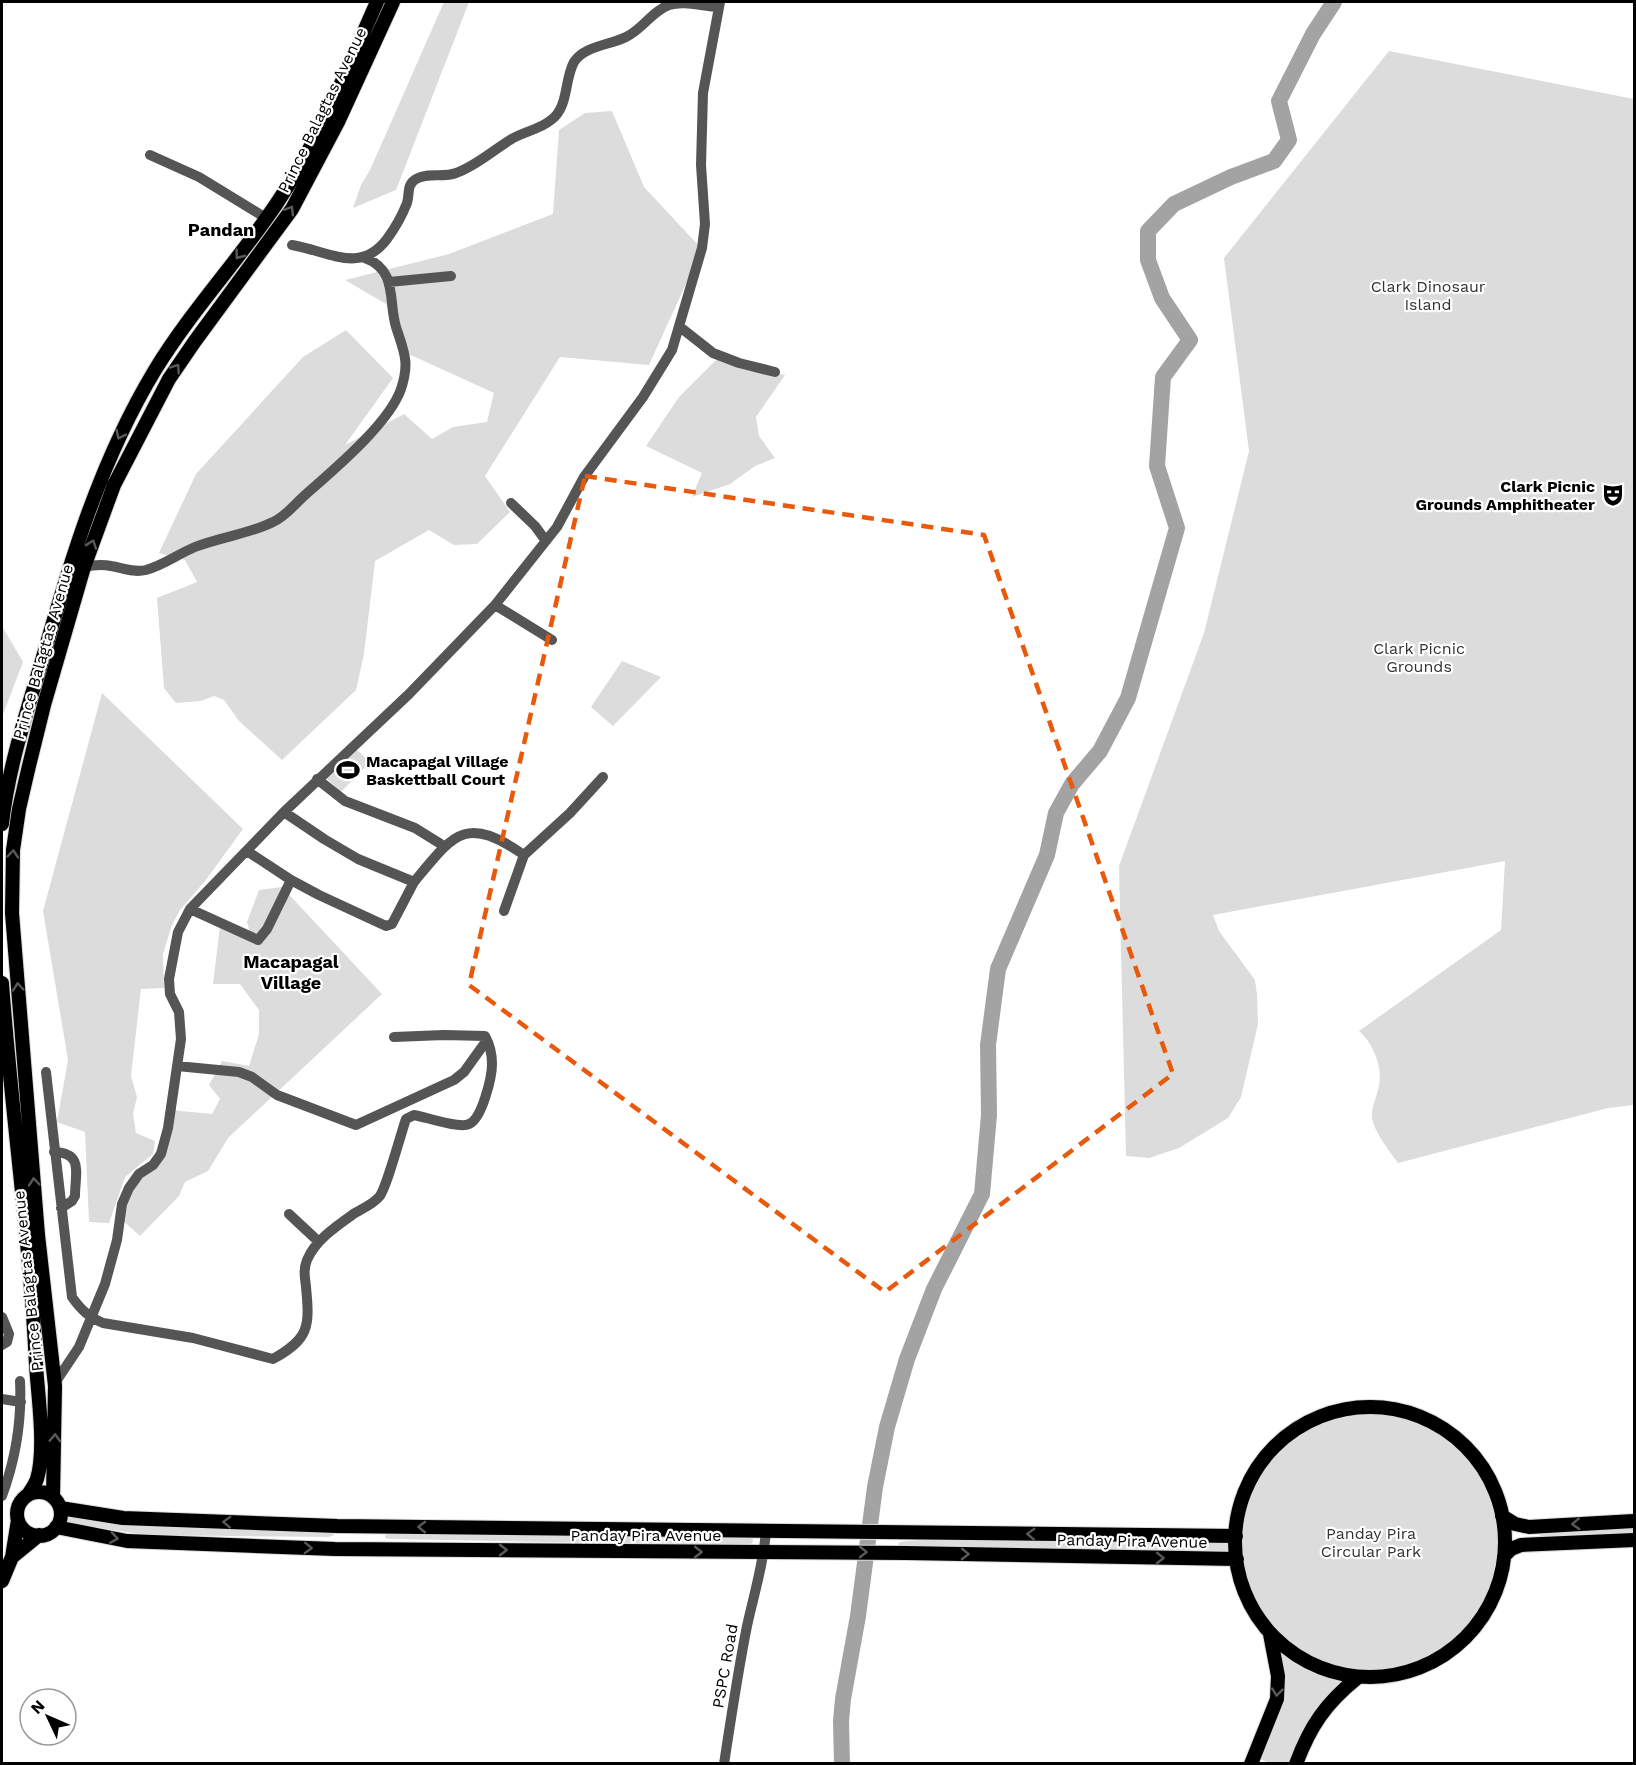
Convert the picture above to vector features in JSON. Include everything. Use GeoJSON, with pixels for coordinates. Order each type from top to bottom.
{"type":"FeatureCollection","features":[{"type":"Feature","properties":{"kind":"main road","name":"Prince Balagtas Avenue"},"geometry":{"type":"LineString","coordinates":[[2,824],[12,766],[70,563],[112,452],[132,410],[156,369],[267,218],[301,163],[377,2]]}},
{"type":"Feature","properties":{"kind":"main road","name":"Prince Balagtas Avenue"},"geometry":{"type":"LineString","coordinates":[[57,1502],[55,1386],[7,911],[19,809],[44,705],[84,567],[114,485],[169,379],[292,209],[338,122],[393,2]]}},
{"type":"Feature","properties":{"kind":"main road","name":"Prince Balagtas Avenue"},"geometry":{"type":"LineString","coordinates":[[2,983],[38,1389],[39,1466],[37,1479],[28,1495]]}},
{"type":"Feature","properties":{"kind":"main road"},"geometry":{"type":"LineString","coordinates":[[1375,1406],[1404,1408],[1428,1417],[1450,1430],[1469,1448],[1484,1468],[1496,1491],[1503,1516],[1504,1556],[1498,1582],[1488,1606],[1473,1628],[1455,1646],[1433,1661],[1409,1672],[1383,1678],[1333,1675],[1290,1652],[1270,1634],[1249,1599],[1237,1559],[1236,1536],[1240,1513],[1247,1488],[1261,1461],[1279,1442],[1300,1426],[1320,1416],[1347,1408],[1375,1406]]}},
{"type":"Feature","properties":{"kind":"main road"},"geometry":{"type":"LineString","coordinates":[[2,1581],[12,1557],[19,1506],[28,1495],[41,1492],[57,1502],[60,1521],[51,1532],[39,1536],[12,1557]]}},
{"type":"Feature","properties":{"kind":"main road","name":"Panday Pira Avenue"},"geometry":{"type":"LineString","coordinates":[[57,1502],[123,1518],[337,1526],[1236,1536]]}},
{"type":"Feature","properties":{"kind":"main road"},"geometry":{"type":"LineString","coordinates":[[1503,1516],[1515,1524],[1529,1527],[1635,1521]]}},
{"type":"Feature","properties":{"kind":"main road"},"geometry":{"type":"LineString","coordinates":[[18,1520],[26,1531],[39,1536]]}},
{"type":"Feature","properties":{"kind":"main road"},"geometry":{"type":"LineString","coordinates":[[335,1549],[337,1526]]}},
{"type":"Feature","properties":{"kind":"main road","name":"Panday Pira Avenue"},"geometry":{"type":"LineString","coordinates":[[56,1527],[127,1541],[335,1549],[819,1552],[1237,1559]]}},
{"type":"Feature","properties":{"kind":"main road"},"geometry":{"type":"LineString","coordinates":[[1504,1556],[1511,1549],[1521,1545],[1635,1540]]}},
{"type":"Feature","properties":{"kind":"main road"},"geometry":{"type":"LineString","coordinates":[[1251,1764],[1277,1699],[1278,1676],[1270,1634]]}},
{"type":"Feature","properties":{"kind":"main road"},"geometry":{"type":"LineString","coordinates":[[1296,1764],[1304,1743],[1317,1720],[1341,1692],[1357,1678]]}},
{"type":"Feature","properties":{"kind":"street"},"geometry":{"type":"LineString","coordinates":[[55,1386],[79,1347],[92,1319],[114,1255],[120,1216],[129,1188],[139,1174],[153,1165],[161,1154],[168,1128],[181,1039],[179,1012],[170,994],[169,979],[178,932],[190,909],[316,779],[410,694],[495,605],[557,527],[584,477],[643,397],[672,350],[702,248],[705,224],[701,165],[703,93],[719,4],[671,4],[654,14],[636,32],[579,55],[572,65],[561,106],[552,120],[510,140],[457,173],[445,176],[423,176],[410,184],[404,210],[395,227],[378,251],[365,258]]}},
{"type":"Feature","properties":{"kind":"street"},"geometry":{"type":"LineString","coordinates":[[150,155],[199,177],[267,218]]}},
{"type":"Feature","properties":{"kind":"street"},"geometry":{"type":"LineString","coordinates":[[84,567],[109,565],[134,572],[147,570],[194,548],[272,523],[339,465],[377,426],[392,406],[401,389],[406,359],[394,319],[391,289],[376,262],[365,258],[340,258],[314,249],[292,245]]}},
{"type":"Feature","properties":{"kind":"street"},"geometry":{"type":"LineString","coordinates":[[388,282],[450,276]]}},
{"type":"Feature","properties":{"kind":"street"},"geometry":{"type":"LineString","coordinates":[[680,327],[713,353],[739,363],[775,372]]}},
{"type":"Feature","properties":{"kind":"street"},"geometry":{"type":"LineString","coordinates":[[511,503],[535,526],[546,541]]}},
{"type":"Feature","properties":{"kind":"street"},"geometry":{"type":"LineString","coordinates":[[495,605],[552,640]]}},
{"type":"Feature","properties":{"kind":"street"},"geometry":{"type":"LineString","coordinates":[[504,911],[524,855],[570,813],[603,777]]}},
{"type":"Feature","properties":{"kind":"street"},"geometry":{"type":"LineString","coordinates":[[316,779],[345,801],[410,826],[444,846]]}},
{"type":"Feature","properties":{"kind":"street"},"geometry":{"type":"LineString","coordinates":[[284,812],[358,859],[414,882]]}},
{"type":"Feature","properties":{"kind":"street"},"geometry":{"type":"LineString","coordinates":[[247,850],[291,880],[354,912],[389,926],[396,919],[414,882],[444,846],[465,832],[477,832],[506,843],[524,855]]}},
{"type":"Feature","properties":{"kind":"street"},"geometry":{"type":"LineString","coordinates":[[190,909],[258,940],[267,929],[291,880]]}},
{"type":"Feature","properties":{"kind":"street"},"geometry":{"type":"LineString","coordinates":[[46,1072],[72,1297],[81,1311],[92,1319],[104,1323],[193,1338],[273,1359],[290,1350],[306,1332],[308,1318],[304,1268],[308,1258],[319,1242],[383,1192],[406,1119],[414,1115],[469,1125],[475,1120],[484,1100],[492,1064],[487,1040],[482,1035],[394,1037]]}},
{"type":"Feature","properties":{"kind":"street"},"geometry":{"type":"LineString","coordinates":[[177,1065],[239,1072],[252,1077],[277,1095],[356,1125],[454,1080],[464,1072],[487,1040]]}},
{"type":"Feature","properties":{"kind":"street"},"geometry":{"type":"LineString","coordinates":[[54,1152],[65,1152],[72,1155],[76,1162],[75,1196],[72,1201],[61,1208]]}},
{"type":"Feature","properties":{"kind":"street"},"geometry":{"type":"LineString","coordinates":[[289,1214],[319,1242]]}},
{"type":"Feature","properties":{"kind":"street"},"geometry":{"type":"LineString","coordinates":[[2,1317],[9,1334],[7,1342],[2,1345]]}},
{"type":"Feature","properties":{"kind":"street"},"geometry":{"type":"LineString","coordinates":[[2,1496],[10,1474],[18,1438],[20,1381]]}},
{"type":"Feature","properties":{"kind":"street"},"geometry":{"type":"LineString","coordinates":[[2,1399],[21,1402]]}},
{"type":"Feature","properties":{"kind":"street","name":"PSPC Road"},"geometry":{"type":"LineString","coordinates":[[724,1764],[744,1640],[758,1575],[760,1530]]}},
{"type":"Feature","properties":{"kind":"highlighted area"},"geometry":{"type":"Polygon","coordinates":[[[585,476],[984,535],[1173,1074],[885,1292],[469,985],[585,476]]]}},
{"type":"Feature","properties":{"kind":"green space"},"geometry":{"type":"Polygon","coordinates":[[[444,2],[469,2],[396,190],[353,208],[361,185],[370,170],[444,2]]]}},
{"type":"Feature","properties":{"kind":"green space","name":"Clark Picnic Grounds"},"geometry":{"type":"Polygon","coordinates":[[[1389,51],[1634,99],[1634,1105],[1608,1108],[1398,1163],[1379,1136],[1372,1114],[1380,1071],[1369,1042],[1359,1031],[1501,930],[1505,861],[1213,915],[1219,931],[1255,980],[1258,1024],[1241,1097],[1228,1118],[1179,1148],[1149,1158],[1126,1156],[1119,866],[1204,633],[1249,451],[1224,258],[1389,51]]]}},
{"type":"Feature","properties":{"kind":"green space"},"geometry":{"type":"Polygon","coordinates":[[[612,111],[644,187],[700,247],[690,275],[649,365],[560,357],[485,476],[510,512],[477,544],[454,545],[429,530],[375,561],[364,654],[356,690],[282,760],[239,721],[224,700],[214,696],[201,701],[176,703],[164,688],[157,598],[197,582],[185,560],[159,553],[196,474],[303,357],[346,330],[393,378],[345,445],[404,414],[432,439],[453,427],[487,422],[494,393],[402,351],[386,304],[345,280],[449,254],[553,214],[559,130],[585,113],[612,111]]]}},
{"type":"Feature","properties":{"kind":"green space"},"geometry":{"type":"Polygon","coordinates":[[[717,359],[785,375],[756,417],[759,436],[775,458],[755,466],[730,484],[692,497],[702,473],[646,446],[679,397],[717,359]]]}},
{"type":"Feature","properties":{"kind":"green space"},"geometry":{"type":"Polygon","coordinates":[[[2,626],[23,662],[2,717],[2,626]]]}},
{"type":"Feature","properties":{"kind":"green space"},"geometry":{"type":"Polygon","coordinates":[[[622,661],[661,677],[613,726],[591,707],[622,661]]]}},
{"type":"Feature","properties":{"kind":"green space"},"geometry":{"type":"Polygon","coordinates":[[[102,693],[243,829],[205,881],[180,910],[172,925],[163,954],[164,988],[141,989],[131,1076],[137,1097],[133,1114],[136,1133],[155,1141],[153,1154],[125,1177],[109,1223],[89,1222],[85,1132],[57,1122],[68,1060],[43,911],[102,693]]]}},
{"type":"Feature","properties":{"kind":"green space","name":"Macapagal Village Baskettball Court"},"geometry":{"type":"Polygon","coordinates":[[[355,748],[370,762],[341,792],[326,778],[355,748]]]}},
{"type":"Feature","properties":{"kind":"green space"},"geometry":{"type":"Polygon","coordinates":[[[282,887],[382,994],[228,1138],[208,1171],[185,1182],[179,1196],[140,1236],[120,1218],[132,1184],[153,1160],[170,1110],[212,1114],[220,1099],[209,1085],[222,1061],[249,1066],[259,1034],[259,1010],[240,984],[213,984],[220,926],[252,940],[247,922],[259,890],[282,887]]]}},
{"type":"Feature","properties":{"kind":"green space","name":"Panday Pira Circular Park"},"geometry":{"type":"Polygon","coordinates":[[[1370,1412],[1395,1415],[1420,1422],[1442,1434],[1462,1450],[1478,1470],[1490,1492],[1497,1517],[1500,1542],[1497,1567],[1490,1592],[1478,1614],[1462,1634],[1442,1650],[1420,1662],[1395,1669],[1370,1672],[1345,1669],[1320,1662],[1298,1650],[1278,1634],[1262,1614],[1250,1592],[1243,1567],[1240,1542],[1243,1517],[1250,1492],[1262,1470],[1278,1450],[1298,1434],[1320,1422],[1345,1415],[1370,1412]]]}},
{"type":"Feature","properties":{"kind":"green space"},"geometry":{"type":"Polygon","coordinates":[[[67,1517],[159,1526],[334,1532],[334,1535],[329,1537],[147,1535],[78,1525],[67,1521],[67,1517]]]}},
{"type":"Feature","properties":{"kind":"green space"},"geometry":{"type":"Polygon","coordinates":[[[1634,1526],[1634,1535],[1540,1540],[1540,1531],[1634,1526]]]}},
{"type":"Feature","properties":{"kind":"green space"},"geometry":{"type":"Polygon","coordinates":[[[386,1531],[749,1536],[753,1540],[748,1546],[389,1539],[385,1538],[386,1531]]]}},
{"type":"Feature","properties":{"kind":"green space"},"geometry":{"type":"Polygon","coordinates":[[[945,1538],[1227,1543],[1230,1548],[1226,1551],[898,1546],[899,1542],[945,1538]]]}},
{"type":"Feature","properties":{"kind":"green space"},"geometry":{"type":"Polygon","coordinates":[[[1280,1653],[1312,1672],[1348,1682],[1304,1731],[1288,1763],[1269,1763],[1260,1759],[1280,1709],[1280,1653]]]}},
{"type":"Feature","properties":{"kind":"waterway"},"geometry":{"type":"LineString","coordinates":[[842,1764],[843,1699],[858,1616],[875,1487],[887,1427],[907,1359],[934,1289],[982,1194],[989,1115],[988,1045],[998,969],[1047,855],[1056,813],[1072,784],[1100,751],[1128,698],[1177,528],[1157,466],[1163,377],[1190,340],[1162,298],[1148,260],[1148,231],[1174,204],[1231,177],[1274,161],[1289,140],[1279,101],[1313,34],[1334,2]]}},
{"type":"Feature","properties":{"kind":"place","name":"Clark Picnic Grounds Amphitheater"},"geometry":{"type":"Point","coordinates":[1613,495]}},
{"type":"Feature","properties":{"kind":"place","name":"Macapagal Village Baskettball Court"},"geometry":{"type":"Point","coordinates":[348,770]}},
{"type":"Feature","properties":{"kind":"district","name":"Pandan"},"geometry":{"type":"Point","coordinates":[221,229]}},
{"type":"Feature","properties":{"kind":"district","name":"Macapagal Village"},"geometry":{"type":"Point","coordinates":[291,971]}},
{"type":"Feature","properties":{"kind":"park label","name":"Clark Dinosaur Island"},"geometry":{"type":"Point","coordinates":[1428,295]}}]}
